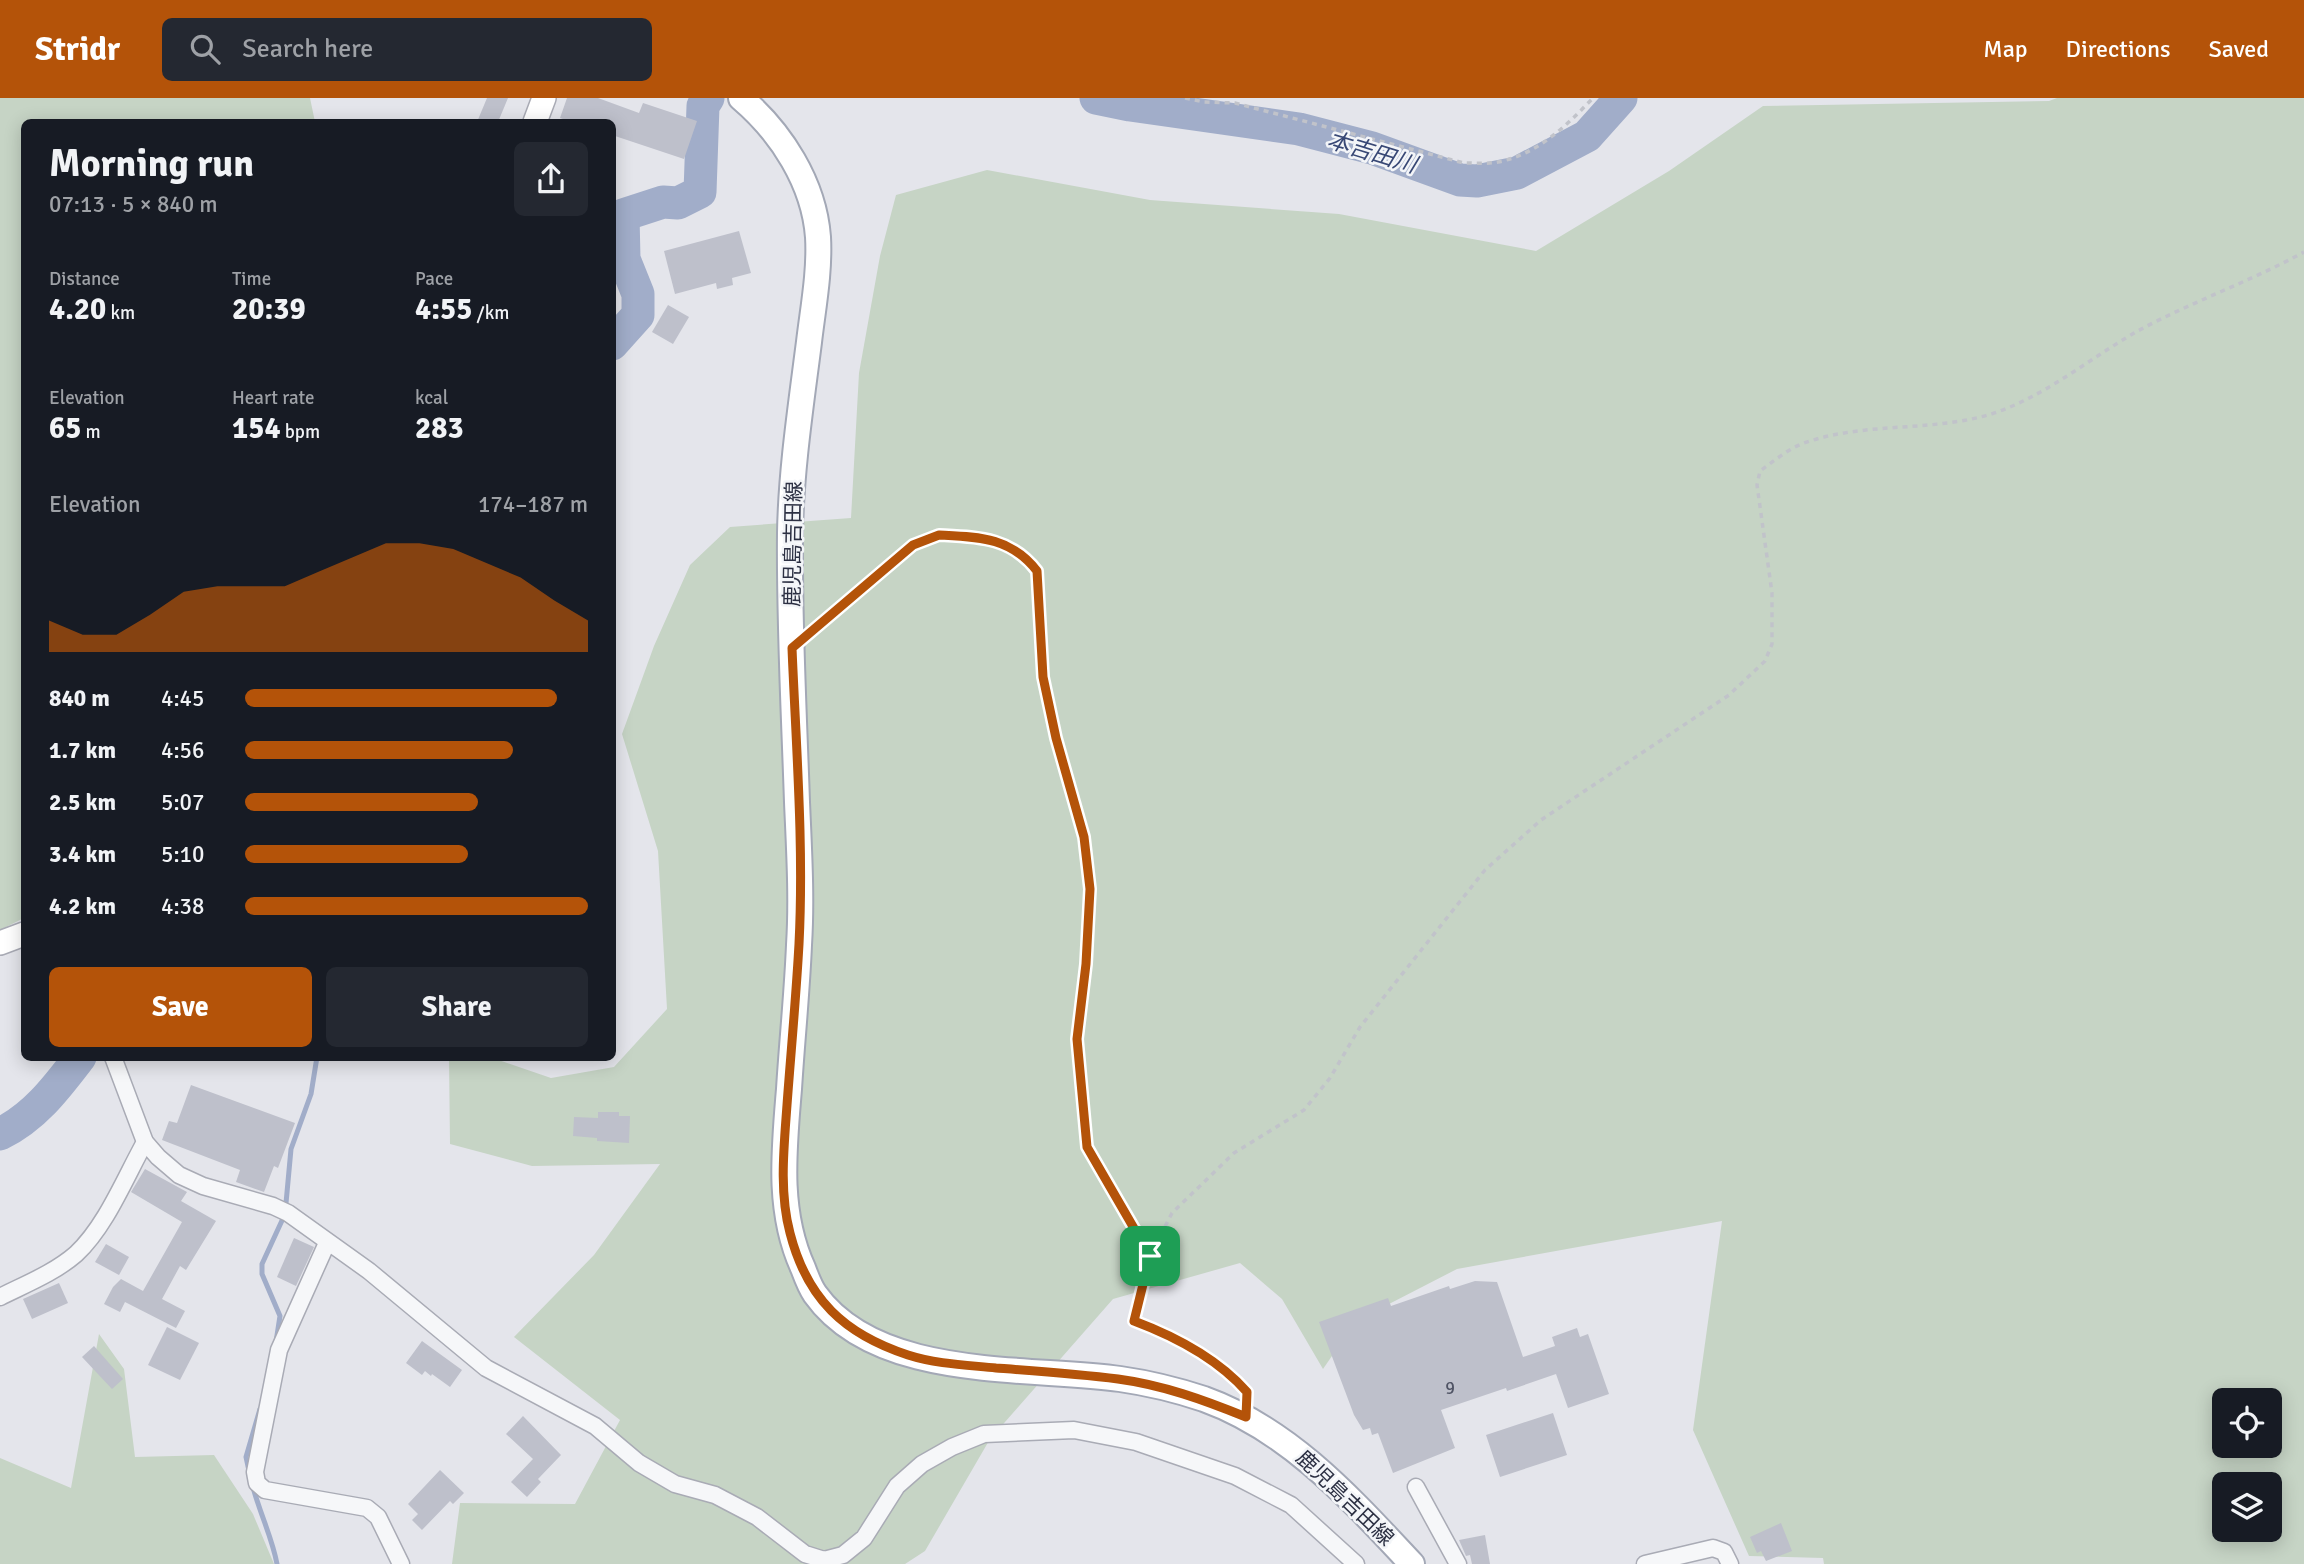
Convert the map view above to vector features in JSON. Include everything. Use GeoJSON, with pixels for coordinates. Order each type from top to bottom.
{"type":"FeatureCollection","features":[{"type":"Feature","properties":{"kind":"main road","name":"鹿児島吉田線"},"geometry":{"type":"LineString","coordinates":[[744,100],[776,133],[793,160],[805,187],[818,236],[816,288],[801,400],[791,513],[792,648],[800,858],[799,941],[784,1153],[789,1232],[815,1294],[842,1322],[880,1344],[909,1355],[942,1364],[1140,1383],[1204,1400],[1246,1417],[1309,1460],[1412,1564]]}},
{"type":"Feature","properties":{"kind":"street"},"geometry":{"type":"LineString","coordinates":[[536,119],[544,98]]}},
{"type":"Feature","properties":{"kind":"street"},"geometry":{"type":"LineString","coordinates":[[0,943],[21,935]]}},
{"type":"Feature","properties":{"kind":"street"},"geometry":{"type":"LineString","coordinates":[[115,1061],[145,1142],[179,1175],[203,1186],[281,1210],[369,1271],[486,1368],[595,1426],[639,1463],[676,1484],[715,1495],[757,1517],[805,1554],[824,1560],[843,1555],[864,1538],[897,1486],[922,1464],[952,1447],[985,1434],[1074,1430],[1136,1441],[1235,1476],[1292,1505],[1356,1564]]}},
{"type":"Feature","properties":{"kind":"street"},"geometry":{"type":"LineString","coordinates":[[0,1297],[49,1273],[76,1253],[98,1228],[145,1142]]}},
{"type":"Feature","properties":{"kind":"street"},"geometry":{"type":"LineString","coordinates":[[327,1243],[279,1350],[255,1472],[257,1483],[265,1490],[367,1508],[378,1517],[401,1564]]}},
{"type":"Feature","properties":{"kind":"street"},"geometry":{"type":"LineString","coordinates":[[1416,1487],[1458,1564]]}},
{"type":"Feature","properties":{"kind":"street"},"geometry":{"type":"LineString","coordinates":[[1645,1564],[1713,1548],[1724,1552],[1730,1564]]}},
{"type":"Feature","properties":{"kind":"path"},"geometry":{"type":"LineString","coordinates":[[1185,98],[1203,102],[1235,103],[1464,163],[1497,162],[1536,148],[1565,127],[1593,98]]}},
{"type":"Feature","properties":{"kind":"path"},"geometry":{"type":"LineString","coordinates":[[1246,1417],[1247,1392],[1233,1376],[1164,1332],[1134,1321],[1150,1256],[1172,1213],[1234,1153],[1304,1110],[1330,1078],[1360,1027],[1485,870],[1541,820],[1729,695],[1765,661],[1772,644],[1772,593],[1757,485],[1760,471],[1789,450],[1804,443],[1844,433],[1952,423],[1989,415],[2025,400],[2146,327],[2304,252]]}},
{"type":"Feature","properties":{"kind":"path"},"geometry":{"type":"LineString","coordinates":[[792,648],[913,545],[939,535],[981,537],[1008,546],[1027,557],[1037,571],[1043,677],[1056,738],[1084,837],[1090,889],[1086,964],[1077,1039],[1087,1147],[1150,1256]]}},
{"type":"Feature","properties":{"kind":"green space"},"geometry":{"type":"Polygon","coordinates":[[[0,98],[310,98],[314,119],[21,119],[21,920],[0,930],[0,98]]]}},
{"type":"Feature","properties":{"kind":"green space"},"geometry":{"type":"Polygon","coordinates":[[[2057,98],[2304,98],[2304,1564],[1824,1564],[1823,1558],[1749,1556],[1693,1430],[1722,1221],[1457,1269],[1356,1321],[1323,1369],[1282,1299],[1240,1263],[1113,1299],[990,1439],[925,1551],[905,1564],[452,1564],[460,1503],[575,1504],[620,1420],[514,1337],[594,1255],[660,1164],[532,1166],[450,1144],[449,1061],[502,1061],[551,1078],[614,1067],[667,1009],[658,851],[622,734],[654,646],[690,565],[730,527],[851,518],[859,373],[880,256],[896,195],[987,170],[1150,200],[1339,214],[1536,251],[1669,171],[1763,106],[2049,101],[2057,98]]]}},
{"type":"Feature","properties":{"kind":"green space"},"geometry":{"type":"Polygon","coordinates":[[[99,1334],[124,1369],[135,1457],[214,1455],[253,1514],[274,1564],[0,1564],[0,1458],[71,1488],[99,1334]]]}},
{"type":"Feature","properties":{"kind":"building"},"geometry":{"type":"Polygon","coordinates":[[[487,98],[508,98],[499,119],[478,119],[487,98]]]}},
{"type":"Feature","properties":{"kind":"building"},"geometry":{"type":"Polygon","coordinates":[[[567,98],[598,98],[639,113],[643,103],[697,121],[684,159],[616,136],[616,119],[560,118],[567,98]]]}},
{"type":"Feature","properties":{"kind":"building"},"geometry":{"type":"Polygon","coordinates":[[[739,231],[751,273],[732,278],[733,285],[717,289],[716,283],[675,294],[664,251],[739,231]]]}},
{"type":"Feature","properties":{"kind":"building"},"geometry":{"type":"Polygon","coordinates":[[[668,305],[689,317],[673,344],[652,332],[668,305]]]}},
{"type":"Feature","properties":{"kind":"building"},"geometry":{"type":"Polygon","coordinates":[[[191,1085],[295,1123],[278,1168],[274,1166],[264,1192],[236,1182],[240,1170],[162,1140],[169,1121],[177,1123],[191,1085]]]}},
{"type":"Feature","properties":{"kind":"building"},"geometry":{"type":"Polygon","coordinates":[[[598,1112],[619,1112],[619,1116],[630,1116],[629,1143],[573,1136],[574,1117],[598,1118],[598,1112]]]}},
{"type":"Feature","properties":{"kind":"building"},"geometry":{"type":"Polygon","coordinates":[[[145,1169],[187,1192],[181,1201],[216,1221],[186,1270],[180,1266],[162,1299],[185,1311],[176,1328],[125,1302],[120,1312],[104,1304],[113,1287],[121,1279],[143,1291],[182,1222],[131,1192],[145,1169]]]}},
{"type":"Feature","properties":{"kind":"building"},"geometry":{"type":"Polygon","coordinates":[[[294,1238],[314,1247],[296,1286],[277,1277],[294,1238]]]}},
{"type":"Feature","properties":{"kind":"building"},"geometry":{"type":"Polygon","coordinates":[[[106,1244],[129,1257],[119,1275],[95,1262],[106,1244]]]}},
{"type":"Feature","properties":{"kind":"building"},"geometry":{"type":"Polygon","coordinates":[[[1475,1281],[1497,1282],[1523,1357],[1555,1346],[1552,1337],[1577,1328],[1580,1337],[1588,1334],[1609,1394],[1568,1408],[1556,1374],[1441,1410],[1455,1448],[1393,1473],[1378,1433],[1372,1435],[1370,1428],[1363,1430],[1354,1415],[1319,1322],[1388,1298],[1391,1306],[1449,1286],[1450,1289],[1475,1281]]]}},
{"type":"Feature","properties":{"kind":"building"},"geometry":{"type":"Polygon","coordinates":[[[59,1283],[68,1303],[32,1319],[23,1299],[59,1283]]]}},
{"type":"Feature","properties":{"kind":"building"},"geometry":{"type":"Polygon","coordinates":[[[167,1327],[199,1343],[180,1380],[148,1365],[167,1327]]]}},
{"type":"Feature","properties":{"kind":"building"},"geometry":{"type":"Polygon","coordinates":[[[422,1341],[462,1370],[450,1387],[425,1371],[422,1375],[406,1363],[422,1341]]]}},
{"type":"Feature","properties":{"kind":"building"},"geometry":{"type":"Polygon","coordinates":[[[94,1346],[123,1379],[112,1389],[82,1357],[94,1346]]]}},
{"type":"Feature","properties":{"kind":"building"},"geometry":{"type":"Polygon","coordinates":[[[1553,1413],[1567,1455],[1500,1477],[1486,1435],[1553,1413]]]}},
{"type":"Feature","properties":{"kind":"building"},"geometry":{"type":"Polygon","coordinates":[[[523,1416],[561,1455],[538,1479],[541,1482],[527,1497],[511,1482],[533,1459],[506,1434],[523,1416]]]}},
{"type":"Feature","properties":{"kind":"building"},"geometry":{"type":"Polygon","coordinates":[[[440,1470],[464,1493],[453,1504],[450,1501],[422,1530],[412,1520],[418,1514],[408,1504],[440,1470]]]}},
{"type":"Feature","properties":{"kind":"building"},"geometry":{"type":"Polygon","coordinates":[[[1781,1523],[1792,1551],[1766,1561],[1761,1551],[1757,1553],[1750,1537],[1781,1523]]]}},
{"type":"Feature","properties":{"kind":"building"},"geometry":{"type":"Polygon","coordinates":[[[1485,1535],[1490,1564],[1472,1564],[1470,1555],[1466,1556],[1459,1540],[1485,1535]]]}},
{"type":"Feature","properties":{"kind":"waterway","name":"本吉田川"},"geometry":{"type":"LineString","coordinates":[[616,340],[638,315],[638,294],[624,259],[623,215],[663,202],[678,203],[700,192],[703,106],[708,98]]}},
{"type":"Feature","properties":{"kind":"waterway","name":"本吉田川"},"geometry":{"type":"LineString","coordinates":[[1096,98],[1299,129],[1372,148],[1460,180],[1477,181],[1517,173],[1587,136],[1621,98]]}},
{"type":"Feature","properties":{"kind":"waterway","name":"本吉田川"},"geometry":{"type":"LineString","coordinates":[[0,1134],[35,1110],[77,1061]]}},
{"type":"Feature","properties":{"kind":"waterway"},"geometry":{"type":"LineString","coordinates":[[276,1342],[280,1316],[262,1274],[262,1264],[285,1214],[291,1149],[311,1094],[316,1061]]}},
{"type":"Feature","properties":{"kind":"waterway"},"geometry":{"type":"LineString","coordinates":[[249,1471],[246,1457],[260,1409]]}},
{"type":"Feature","properties":{"kind":"waterway"},"geometry":{"type":"LineString","coordinates":[[253,1487],[277,1564]]}},
{"type":"Feature","properties":{"kind":"route"},"geometry":{"type":"LineString","coordinates":[[939,535],[981,537],[1008,546],[1027,557],[1037,571],[1043,677],[1056,738],[1084,837],[1090,889],[1086,964],[1077,1039],[1087,1147],[1150,1256],[1134,1321],[1164,1332],[1233,1376],[1247,1392],[1246,1417],[1161,1387],[1119,1379],[942,1364],[880,1344],[842,1322],[815,1294],[789,1232],[784,1153],[799,941],[800,858],[792,648],[913,545],[939,535]]}}]}
